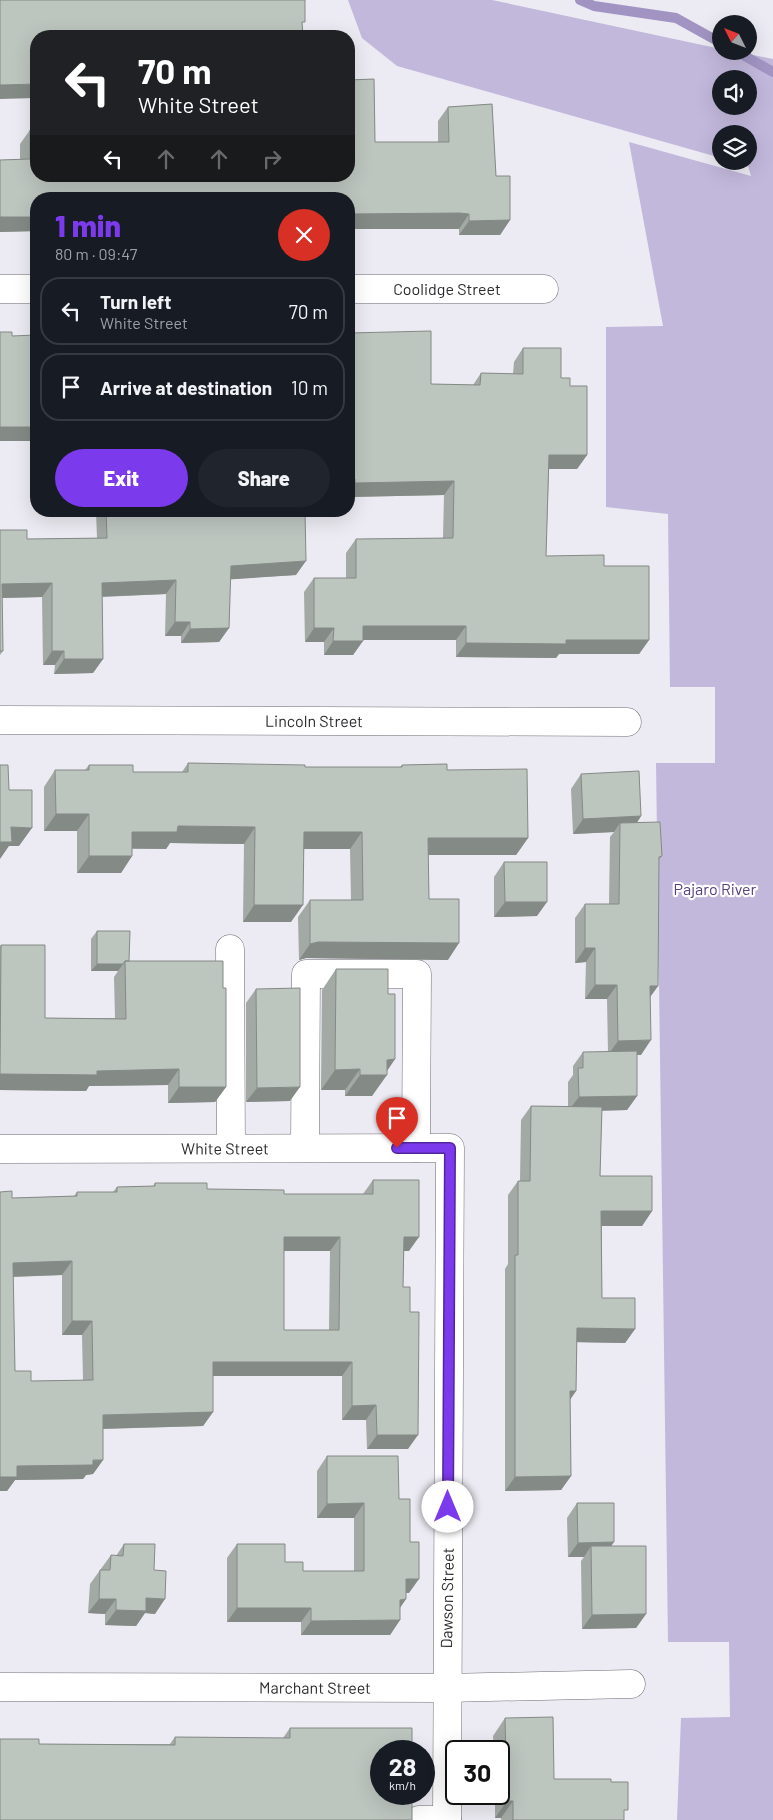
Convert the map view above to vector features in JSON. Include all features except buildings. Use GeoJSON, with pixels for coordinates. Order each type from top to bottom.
{"type":"FeatureCollection","features":[{"type":"Feature","properties":{"kind":"street"},"geometry":{"type":"LineString","coordinates":[[0,289],[30,289]]}},
{"type":"Feature","properties":{"kind":"street","name":"Coolidge Street"},"geometry":{"type":"LineString","coordinates":[[355,289],[544,289]]}},
{"type":"Feature","properties":{"kind":"street","name":"Lincoln Street"},"geometry":{"type":"LineString","coordinates":[[0,720],[627,722]]}},
{"type":"Feature","properties":{"kind":"street"},"geometry":{"type":"LineString","coordinates":[[230,949],[231,1148]]}},
{"type":"Feature","properties":{"kind":"street"},"geometry":{"type":"LineString","coordinates":[[305,1148],[306,974],[417,974],[416,1148]]}},
{"type":"Feature","properties":{"kind":"street","name":"White Street"},"geometry":{"type":"LineString","coordinates":[[0,1149],[450,1148]]}},
{"type":"Feature","properties":{"kind":"street","name":"Dawson Street"},"geometry":{"type":"LineString","coordinates":[[447,1820],[446,1688],[450,1148]]}},
{"type":"Feature","properties":{"kind":"street","name":"Marchant Street"},"geometry":{"type":"LineString","coordinates":[[0,1686],[446,1688],[631,1684]]}},
{"type":"Feature","properties":{"kind":"street"},"geometry":{"type":"LineString","coordinates":[[419,1820],[447,1820]]}},
{"type":"Feature","properties":{"kind":"green space","name":"Pajaro River"},"geometry":{"type":"Polygon","coordinates":[[[348,0],[492,0],[712,47],[712,60],[758,60],[758,56],[773,59],[773,1820],[677,1820],[681,1718],[730,1717],[729,1642],[668,1642],[656,763],[715,763],[715,687],[670,687],[668,514],[606,507],[606,327],[663,326],[629,142],[712,165],[712,170],[729,170],[751,176],[749,170],[757,170],[757,125],[712,125],[712,155],[397,66],[362,38],[348,0]]]}},
{"type":"Feature","properties":{"kind":"waterway"},"geometry":{"type":"LineString","coordinates":[[580,0],[594,6],[676,18],[712,38]]}},
{"type":"Feature","properties":{"kind":"waterway"},"geometry":{"type":"LineString","coordinates":[[752,60],[773,72]]}},
{"type":"Feature","properties":{"kind":"route"},"geometry":{"type":"LineString","coordinates":[[397,1148],[450,1148],[448,1507]]}}]}
